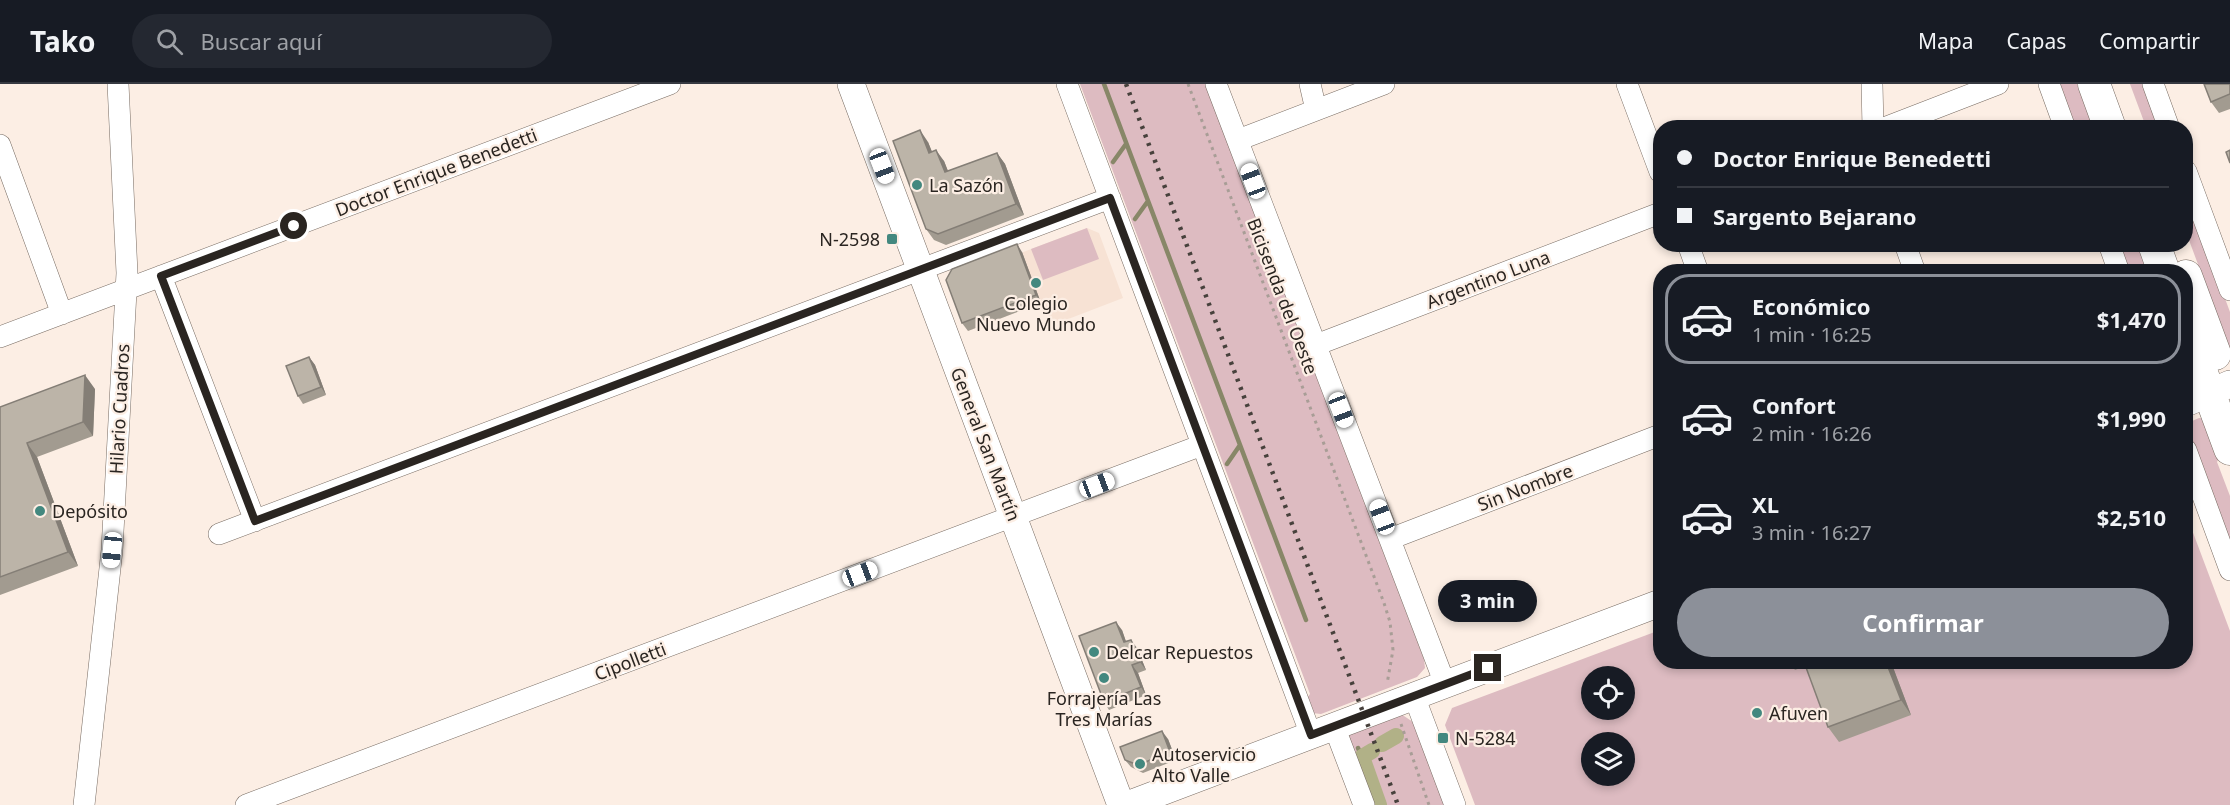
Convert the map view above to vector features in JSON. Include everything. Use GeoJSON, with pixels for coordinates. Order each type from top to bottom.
{"type":"FeatureCollection","features":[{"type":"Feature","properties":{"kind":"highway"},"geometry":{"type":"LineString","coordinates":[[2094,84],[2107,120]]}},
{"type":"Feature","properties":{"kind":"highway"},"geometry":{"type":"LineString","coordinates":[[2114,84],[2127,120]]}},
{"type":"Feature","properties":{"kind":"highway"},"geometry":{"type":"LineString","coordinates":[[2193,303],[2230,449]]}},
{"type":"Feature","properties":{"kind":"highway"},"geometry":{"type":"LineString","coordinates":[[2193,344],[2216,392]]}},
{"type":"Feature","properties":{"kind":"main road","name":"General San Martín"},"geometry":{"type":"LineString","coordinates":[[851,84],[1121,805]]}},
{"type":"Feature","properties":{"kind":"main road"},"geometry":{"type":"LineString","coordinates":[[1127,805],[1322,731],[1405,705],[1445,684],[1653,606]]}},
{"type":"Feature","properties":{"kind":"street","name":"Hilario Cuadros"},"geometry":{"type":"LineString","coordinates":[[84,805],[112,550],[126,251],[118,84]]}},
{"type":"Feature","properties":{"kind":"street","name":"Doctor Enrique Benedetti"},"geometry":{"type":"LineString","coordinates":[[0,337],[670,84]]}},
{"type":"Feature","properties":{"kind":"street"},"geometry":{"type":"LineString","coordinates":[[1067,84],[1202,445],[1322,731],[1364,805]]}},
{"type":"Feature","properties":{"kind":"street"},"geometry":{"type":"LineString","coordinates":[[1216,84],[1445,684]]}},
{"type":"Feature","properties":{"kind":"street"},"geometry":{"type":"LineString","coordinates":[[1310,84],[1316,110]]}},
{"type":"Feature","properties":{"kind":"street"},"geometry":{"type":"LineString","coordinates":[[1238,140],[1384,84]]}},
{"type":"Feature","properties":{"kind":"street"},"geometry":{"type":"LineString","coordinates":[[1627,84],[1653,153]]}},
{"type":"Feature","properties":{"kind":"street"},"geometry":{"type":"LineString","coordinates":[[1872,84],[1873,120]]}},
{"type":"Feature","properties":{"kind":"street"},"geometry":{"type":"LineString","coordinates":[[1905,120],[1998,84]]}},
{"type":"Feature","properties":{"kind":"street"},"geometry":{"type":"LineString","coordinates":[[2049,84],[2063,120]]}},
{"type":"Feature","properties":{"kind":"street"},"geometry":{"type":"LineString","coordinates":[[2153,84],[2166,120]]}},
{"type":"Feature","properties":{"kind":"street"},"geometry":{"type":"LineString","coordinates":[[0,145],[62,314]]}},
{"type":"Feature","properties":{"kind":"street"},"geometry":{"type":"LineString","coordinates":[[2193,190],[2230,290]]}},
{"type":"Feature","properties":{"kind":"street"},"geometry":{"type":"LineString","coordinates":[[219,534],[1110,198]]}},
{"type":"Feature","properties":{"kind":"street","name":"Argentino Luna"},"geometry":{"type":"LineString","coordinates":[[1316,345],[1653,216]]}},
{"type":"Feature","properties":{"kind":"street"},"geometry":{"type":"LineString","coordinates":[[161,276],[255,521]]}},
{"type":"Feature","properties":{"kind":"street","name":"Sin Nombre"},"geometry":{"type":"LineString","coordinates":[[1390,539],[1653,438]]}},
{"type":"Feature","properties":{"kind":"street"},"geometry":{"type":"LineString","coordinates":[[1013,516],[1202,445]]}},
{"type":"Feature","properties":{"kind":"street"},"geometry":{"type":"LineString","coordinates":[[2193,469],[2230,570]]}},
{"type":"Feature","properties":{"kind":"street","name":"Cipolletti"},"geometry":{"type":"LineString","coordinates":[[246,805],[1013,516]]}},
{"type":"Feature","properties":{"kind":"street"},"geometry":{"type":"LineString","coordinates":[[1405,705],[1455,805]]}},
{"type":"Feature","properties":{"kind":"path","name":"Bicisenda del Oeste"},"geometry":{"type":"LineString","coordinates":[[1188,84],[1384,603],[1393,641],[1392,659],[1386,682],[1388,689]]}},
{"type":"Feature","properties":{"kind":"path"},"geometry":{"type":"LineString","coordinates":[[1405,705],[1429,805]]}},
{"type":"Feature","properties":{"kind":"shaded area"},"geometry":{"type":"Polygon","coordinates":[[[1080,84],[1205,84],[1424,659],[1425,668],[1417,677],[1321,714],[1312,713],[1304,702],[1310,694],[1080,84]]]}},
{"type":"Feature","properties":{"kind":"shaded area"},"geometry":{"type":"Polygon","coordinates":[[[2057,84],[2077,84],[2090,120],[2070,120],[2057,84]]]}},
{"type":"Feature","properties":{"kind":"shaded area"},"geometry":{"type":"Polygon","coordinates":[[[2130,84],[2144,84],[2158,120],[2143,120],[2130,84]]]}},
{"type":"Feature","properties":{"kind":"shaded area"},"geometry":{"type":"Polygon","coordinates":[[[2193,212],[2230,312],[2230,360],[2226,358],[2219,321],[2193,251],[2193,212]]]}},
{"type":"Feature","properties":{"kind":"shaded area","name":"Colegio Nuevo Mundo"},"geometry":{"type":"Polygon","coordinates":[[[1087,228],[1099,233],[1123,298],[1050,326],[1041,303],[968,331],[952,288],[957,277],[1087,228]]]}},
{"type":"Feature","properties":{"kind":"shaded area"},"geometry":{"type":"Polygon","coordinates":[[[1087,228],[1099,259],[1043,280],[1031,249],[1087,228]]]}},
{"type":"Feature","properties":{"kind":"shaded area"},"geometry":{"type":"Polygon","coordinates":[[[2120,252],[2140,252],[2145,264],[2124,264],[2120,252]]]}},
{"type":"Feature","properties":{"kind":"shaded area"},"geometry":{"type":"Polygon","coordinates":[[[2203,418],[2222,452],[2217,462],[2230,496],[2230,547],[2193,446],[2193,421],[2203,418]]]}},
{"type":"Feature","properties":{"kind":"shaded area"},"geometry":{"type":"Polygon","coordinates":[[[2193,533],[2230,631],[2230,805],[1475,805],[1445,725],[1452,708],[1653,633],[1653,669],[2193,669],[2193,533]]]}},
{"type":"Feature","properties":{"kind":"shaded area"},"geometry":{"type":"Polygon","coordinates":[[[1401,714],[1413,722],[1444,805],[1370,805],[1344,735],[1401,714]]]}},
{"type":"Feature","properties":{"kind":"building"},"geometry":{"type":"Polygon","coordinates":[[[2204,84],[2230,84],[2230,94],[2211,102],[2204,84]]]}},
{"type":"Feature","properties":{"kind":"building"},"geometry":{"type":"Polygon","coordinates":[[[920,130],[929,153],[936,150],[945,172],[997,153],[1016,204],[938,234],[926,229],[893,141],[920,130]]]}},
{"type":"Feature","properties":{"kind":"building"},"geometry":{"type":"Polygon","coordinates":[[[2230,150],[2230,163],[2226,152],[2230,150]]]}},
{"type":"Feature","properties":{"kind":"building"},"geometry":{"type":"Polygon","coordinates":[[[1017,244],[1036,295],[962,323],[946,280],[952,269],[1017,244]]]}},
{"type":"Feature","properties":{"kind":"building"},"geometry":{"type":"Polygon","coordinates":[[[309,357],[321,387],[298,396],[286,366],[309,357]]]}},
{"type":"Feature","properties":{"kind":"building"},"geometry":{"type":"Polygon","coordinates":[[[85,375],[83,422],[27,443],[68,552],[0,577],[0,407],[85,375]]]}},
{"type":"Feature","properties":{"kind":"building"},"geometry":{"type":"Polygon","coordinates":[[[1116,622],[1124,642],[1131,640],[1140,662],[1132,665],[1141,687],[1104,702],[1079,636],[1116,622]]]}},
{"type":"Feature","properties":{"kind":"building"},"geometry":{"type":"Polygon","coordinates":[[[1807,669],[1889,669],[1901,700],[1828,727],[1807,669]]]}},
{"type":"Feature","properties":{"kind":"building"},"geometry":{"type":"Polygon","coordinates":[[[1162,731],[1170,752],[1138,765],[1125,760],[1120,747],[1162,731]]]}},
{"type":"Feature","properties":{"kind":"waterway"},"geometry":{"type":"LineString","coordinates":[[1104,84],[1306,620]]}},
{"type":"Feature","properties":{"kind":"waterway"},"geometry":{"type":"LineString","coordinates":[[1113,162],[1126,144]]}},
{"type":"Feature","properties":{"kind":"waterway"},"geometry":{"type":"LineString","coordinates":[[1135,219],[1148,201]]}},
{"type":"Feature","properties":{"kind":"waterway"},"geometry":{"type":"LineString","coordinates":[[1227,464],[1240,445]]}},
{"type":"Feature","properties":{"kind":"waterway"},"geometry":{"type":"LineString","coordinates":[[1382,744],[1396,736]]}},
{"type":"Feature","properties":{"kind":"waterway"},"geometry":{"type":"LineString","coordinates":[[1358,748],[1362,757]]}},
{"type":"Feature","properties":{"kind":"waterway"},"geometry":{"type":"LineString","coordinates":[[1372,751],[1362,757],[1379,805]]}},
{"type":"Feature","properties":{"kind":"railway"},"geometry":{"type":"LineString","coordinates":[[1126,84],[1398,805]]}},
{"type":"Feature","properties":{"kind":"place","name":"La Sazón"},"geometry":{"type":"Point","coordinates":[917,185]}},
{"type":"Feature","properties":{"kind":"place","name":"N-2598"},"geometry":{"type":"Point","coordinates":[892,239]}},
{"type":"Feature","properties":{"kind":"place","name":"Colegio Nuevo Mundo"},"geometry":{"type":"Point","coordinates":[1036,283]}},
{"type":"Feature","properties":{"kind":"place","name":"Depósito"},"geometry":{"type":"Point","coordinates":[40,511]}},
{"type":"Feature","properties":{"kind":"place","name":"Delcar Repuestos"},"geometry":{"type":"Point","coordinates":[1094,652]}},
{"type":"Feature","properties":{"kind":"place","name":"Forrajería Las Tres Marías"},"geometry":{"type":"Point","coordinates":[1104,678]}},
{"type":"Feature","properties":{"kind":"place","name":"Afuven"},"geometry":{"type":"Point","coordinates":[1757,713]}},
{"type":"Feature","properties":{"kind":"place","name":"N-5284"},"geometry":{"type":"Point","coordinates":[1443,738]}},
{"type":"Feature","properties":{"kind":"place","name":"Autoservicio Alto Valle"},"geometry":{"type":"Point","coordinates":[1140,764]}},
{"type":"Feature","properties":{"kind":"route"},"geometry":{"type":"LineString","coordinates":[[294,226],[161,276],[255,521],[1110,198],[1311,735],[1488,668]]}}]}
